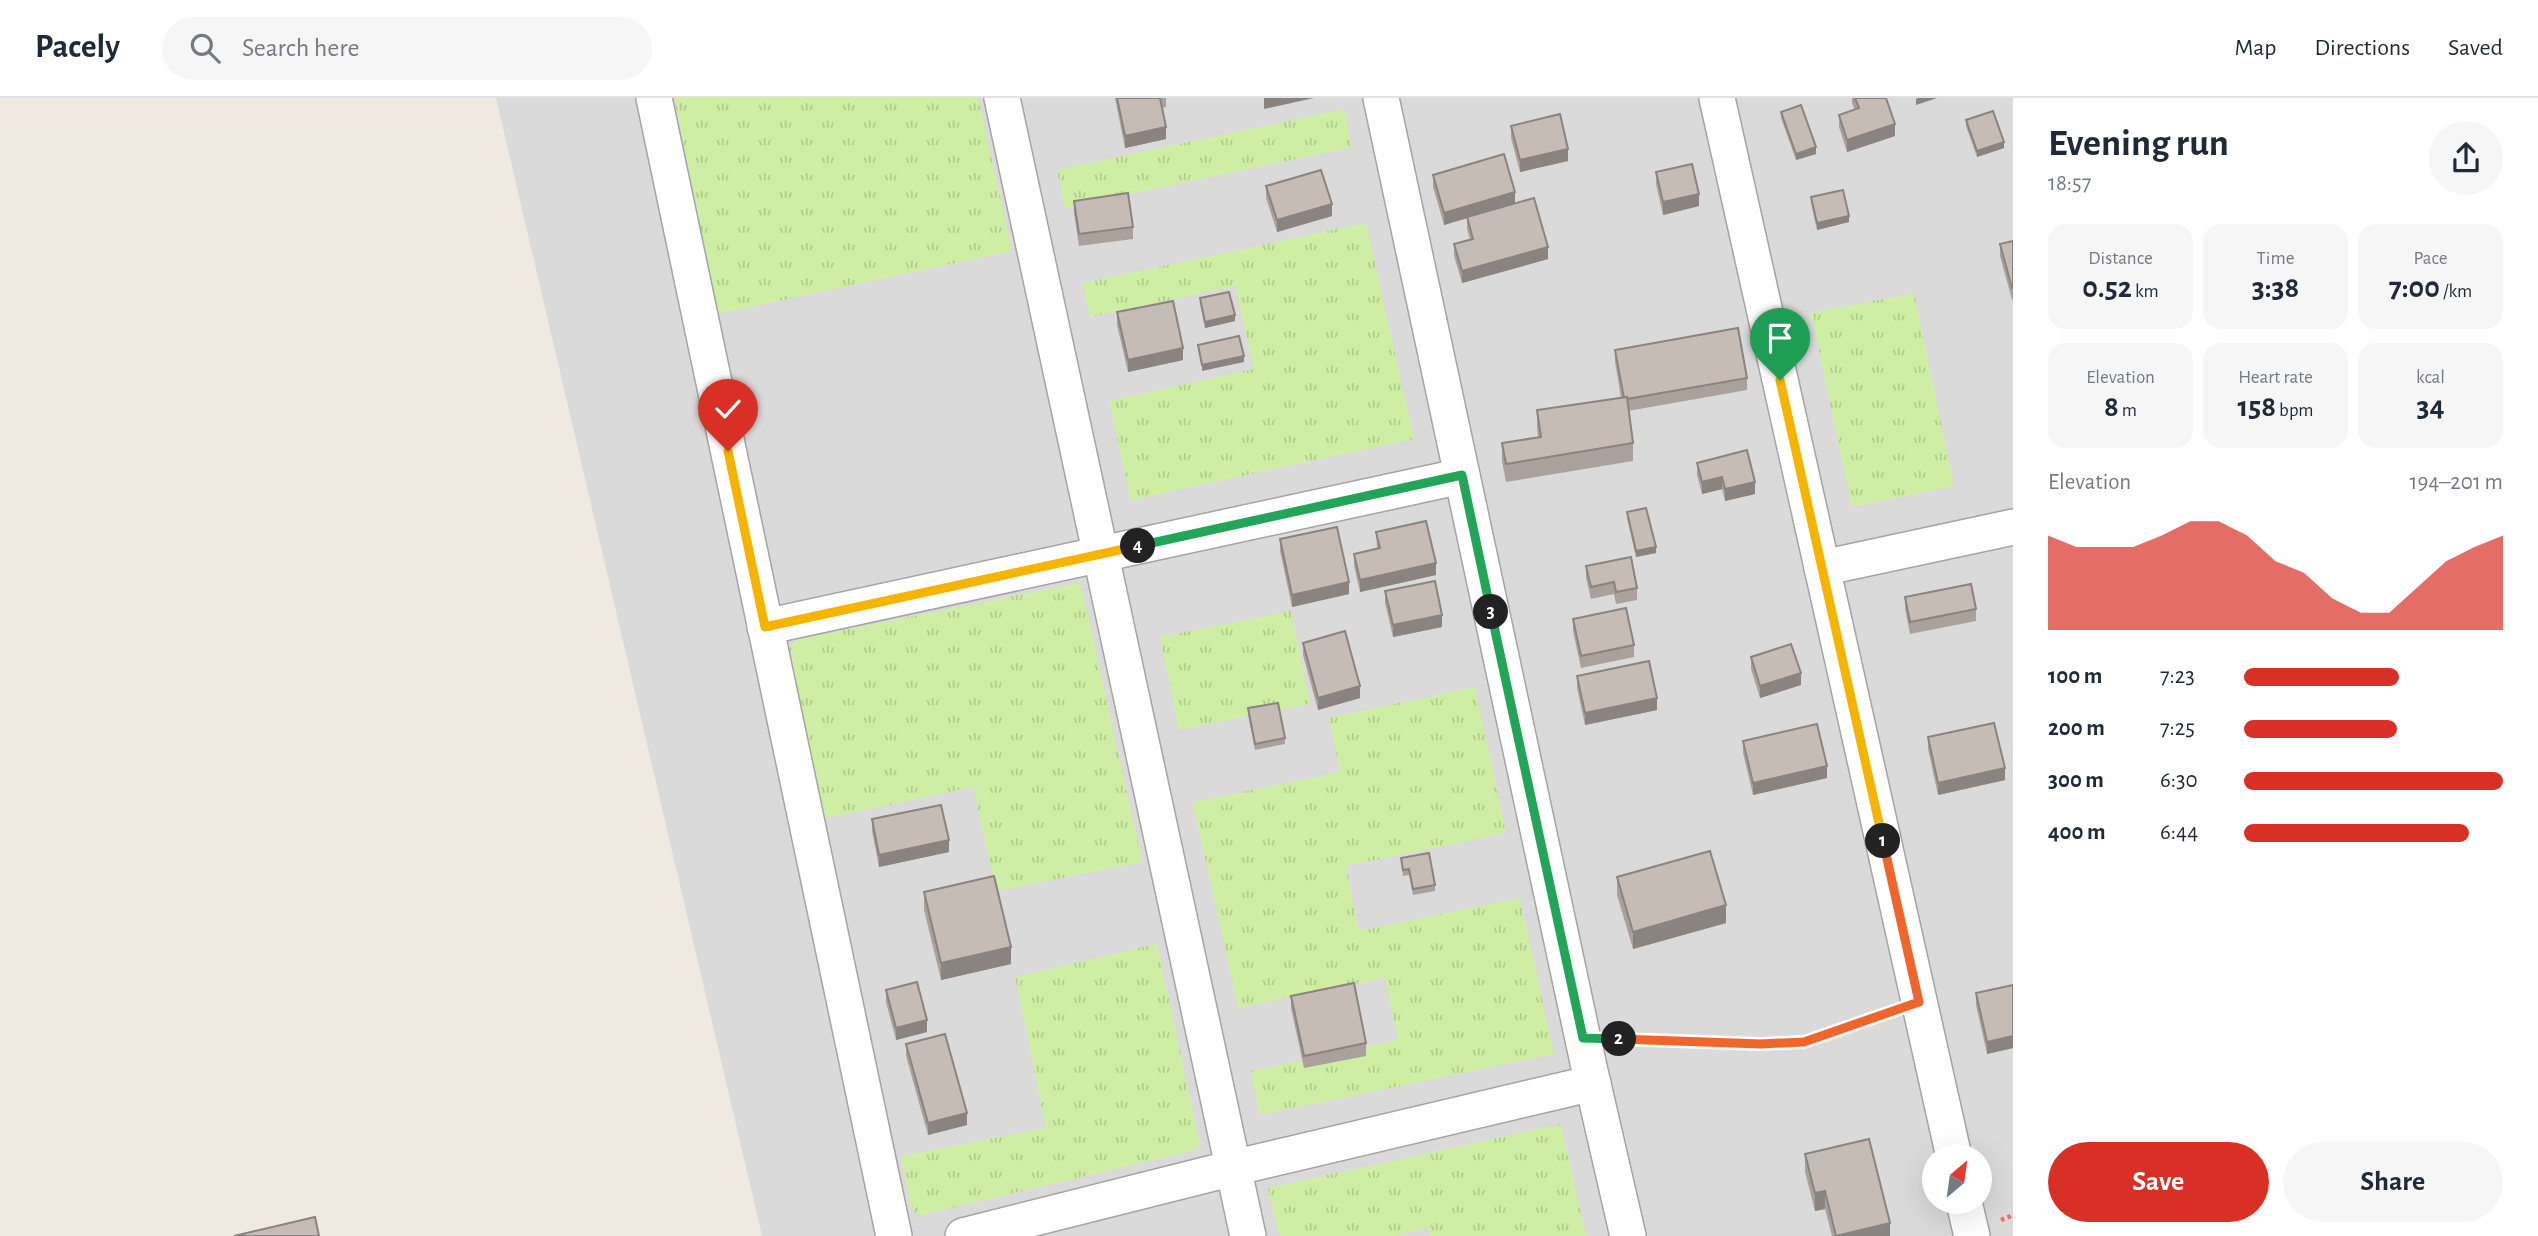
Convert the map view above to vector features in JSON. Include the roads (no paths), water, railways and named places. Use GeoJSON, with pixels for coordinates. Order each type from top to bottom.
{"type":"FeatureCollection","features":[{"type":"Feature","properties":{"kind":"street"},"geometry":{"type":"LineString","coordinates":[[654,98],[894,1236]]}},
{"type":"Feature","properties":{"kind":"street"},"geometry":{"type":"LineString","coordinates":[[1002,98],[1248,1236]]}},
{"type":"Feature","properties":{"kind":"street"},"geometry":{"type":"LineString","coordinates":[[1381,98],[1628,1236]]}},
{"type":"Feature","properties":{"kind":"street"},"geometry":{"type":"LineString","coordinates":[[1717,98],[1951,1144]]}},
{"type":"Feature","properties":{"kind":"street"},"geometry":{"type":"LineString","coordinates":[[765,627],[1462,475]]}},
{"type":"Feature","properties":{"kind":"street"},"geometry":{"type":"LineString","coordinates":[[1822,568],[2013,527]]}},
{"type":"Feature","properties":{"kind":"street"},"geometry":{"type":"LineString","coordinates":[[963,1236],[1233,1168],[1593,1083]]}},
{"type":"Feature","properties":{"kind":"street"},"geometry":{"type":"LineString","coordinates":[[1967,1214],[1972,1236]]}}]}
